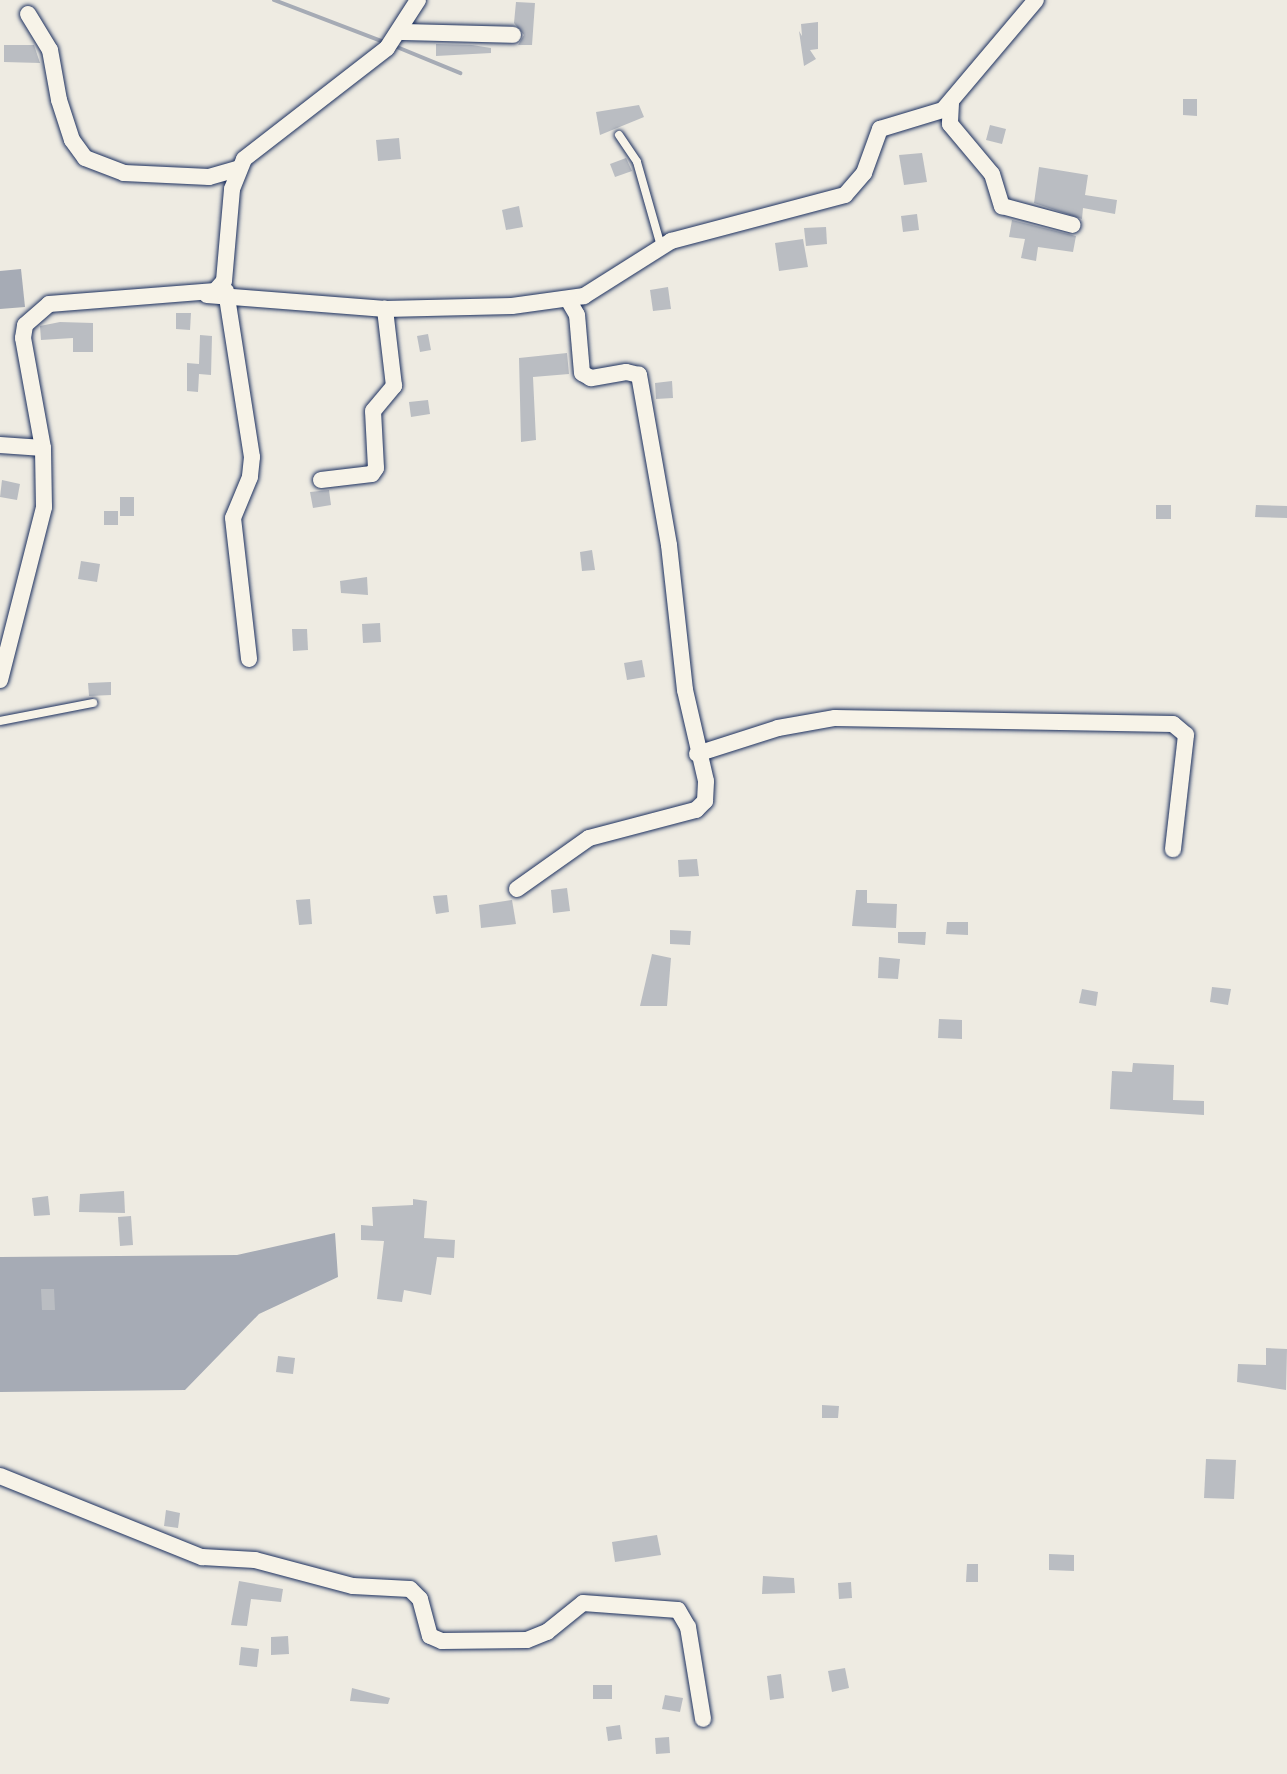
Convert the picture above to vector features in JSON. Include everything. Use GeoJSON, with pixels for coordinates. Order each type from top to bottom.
{"type":"FeatureCollection","features":[{"type":"Feature","properties":{"kind":"street"},"geometry":{"type":"LineString","coordinates":[[28,14],[50,50],[59,100],[72,140],[85,158],[124,173],[219,176],[237,169],[264,141],[347,83],[394,40],[418,0]]}},
{"type":"Feature","properties":{"kind":"street"},"geometry":{"type":"LineString","coordinates":[[0,680],[35,556],[44,507],[43,448],[23,338],[25,325],[39,308],[141,294],[207,295],[385,309],[569,301],[628,271],[661,246],[696,232],[845,195],[864,173],[884,126],[943,110],[1036,0]]}},
{"type":"Feature","properties":{"kind":"street"},"geometry":{"type":"LineString","coordinates":[[394,40],[513,35]]}},
{"type":"Feature","properties":{"kind":"street"},"geometry":{"type":"LineString","coordinates":[[951,103],[954,129],[992,174],[1002,206],[1073,225]]}},
{"type":"Feature","properties":{"kind":"street"},"geometry":{"type":"LineString","coordinates":[[237,169],[232,189],[224,281],[252,457],[250,477],[233,518],[249,659]]}},
{"type":"Feature","properties":{"kind":"street"},"geometry":{"type":"LineString","coordinates":[[219,176],[232,189]]}},
{"type":"Feature","properties":{"kind":"street"},"geometry":{"type":"LineString","coordinates":[[207,295],[224,281]]}},
{"type":"Feature","properties":{"kind":"street"},"geometry":{"type":"LineString","coordinates":[[517,889],[601,832],[696,810],[705,801],[706,781],[697,754],[669,545],[639,375],[626,372],[591,378],[582,373],[577,315],[569,301]]}},
{"type":"Feature","properties":{"kind":"street"},"geometry":{"type":"LineString","coordinates":[[321,480],[372,474],[376,468],[373,411],[394,386],[385,309]]}},
{"type":"Feature","properties":{"kind":"street"},"geometry":{"type":"LineString","coordinates":[[0,445],[43,448]]}},
{"type":"Feature","properties":{"kind":"street"},"geometry":{"type":"LineString","coordinates":[[697,754],[778,728],[835,718],[1173,724],[1186,735],[1173,849]]}},
{"type":"Feature","properties":{"kind":"street"},"geometry":{"type":"LineString","coordinates":[[0,1476],[202,1557],[255,1560],[353,1586],[410,1589],[426,1614],[430,1636],[442,1641],[527,1640],[547,1632],[583,1603],[678,1610],[688,1627],[703,1719]]}},
{"type":"Feature","properties":{"kind":"lane"},"geometry":{"type":"LineString","coordinates":[[619,135],[637,162],[661,246]]}},
{"type":"Feature","properties":{"kind":"lane"},"geometry":{"type":"LineString","coordinates":[[0,721],[93,703]]}},
{"type":"Feature","properties":{"kind":"shaded area"},"geometry":{"type":"Polygon","coordinates":[[[21,269],[25,307],[0,309],[0,271],[21,269]]]}},
{"type":"Feature","properties":{"kind":"shaded area"},"geometry":{"type":"Polygon","coordinates":[[[335,1233],[338,1277],[259,1314],[185,1390],[0,1392],[0,1257],[237,1255],[335,1233]]]}},
{"type":"Feature","properties":{"kind":"building"},"geometry":{"type":"Polygon","coordinates":[[[516,2],[535,3],[532,45],[518,45],[524,35],[514,23],[516,2]]]}},
{"type":"Feature","properties":{"kind":"building"},"geometry":{"type":"Polygon","coordinates":[[[818,22],[818,49],[810,50],[816,59],[804,66],[799,31],[802,36],[801,24],[818,22]]]}},
{"type":"Feature","properties":{"kind":"building"},"geometry":{"type":"Polygon","coordinates":[[[436,44],[491,48],[491,53],[436,56],[436,44]]]}},
{"type":"Feature","properties":{"kind":"building"},"geometry":{"type":"Polygon","coordinates":[[[4,45],[34,45],[40,63],[4,62],[4,45]]]}},
{"type":"Feature","properties":{"kind":"building"},"geometry":{"type":"Polygon","coordinates":[[[1183,99],[1197,99],[1197,116],[1183,115],[1183,99]]]}},
{"type":"Feature","properties":{"kind":"building"},"geometry":{"type":"Polygon","coordinates":[[[639,105],[644,117],[600,135],[596,112],[639,105]]]}},
{"type":"Feature","properties":{"kind":"building"},"geometry":{"type":"Polygon","coordinates":[[[990,125],[1006,129],[1002,144],[986,140],[990,125]]]}},
{"type":"Feature","properties":{"kind":"building"},"geometry":{"type":"Polygon","coordinates":[[[399,138],[401,159],[378,161],[376,140],[399,138]]]}},
{"type":"Feature","properties":{"kind":"building"},"geometry":{"type":"Polygon","coordinates":[[[922,153],[927,182],[904,185],[899,155],[922,153]]]}},
{"type":"Feature","properties":{"kind":"building"},"geometry":{"type":"Polygon","coordinates":[[[626,158],[632,171],[615,177],[610,164],[626,158]]]}},
{"type":"Feature","properties":{"kind":"building"},"geometry":{"type":"Polygon","coordinates":[[[1039,167],[1088,175],[1085,195],[1117,200],[1115,214],[1083,208],[1082,219],[1034,203],[1039,167]]]}},
{"type":"Feature","properties":{"kind":"building"},"geometry":{"type":"Polygon","coordinates":[[[519,206],[523,227],[506,230],[502,210],[519,206]]]}},
{"type":"Feature","properties":{"kind":"building"},"geometry":{"type":"Polygon","coordinates":[[[917,214],[919,230],[903,232],[901,216],[917,214]]]}},
{"type":"Feature","properties":{"kind":"building"},"geometry":{"type":"Polygon","coordinates":[[[1012,220],[1076,236],[1073,252],[1038,247],[1036,261],[1021,258],[1025,239],[1009,237],[1012,220]]]}},
{"type":"Feature","properties":{"kind":"building"},"geometry":{"type":"Polygon","coordinates":[[[826,227],[827,244],[806,246],[804,228],[826,227]]]}},
{"type":"Feature","properties":{"kind":"building"},"geometry":{"type":"Polygon","coordinates":[[[803,239],[808,267],[779,271],[775,243],[803,239]]]}},
{"type":"Feature","properties":{"kind":"building"},"geometry":{"type":"Polygon","coordinates":[[[668,287],[671,309],[653,311],[650,290],[668,287]]]}},
{"type":"Feature","properties":{"kind":"building"},"geometry":{"type":"Polygon","coordinates":[[[176,313],[191,313],[190,330],[176,329],[176,313]]]}},
{"type":"Feature","properties":{"kind":"building"},"geometry":{"type":"Polygon","coordinates":[[[60,322],[93,323],[93,352],[73,352],[73,338],[41,340],[40,326],[60,322]]]}},
{"type":"Feature","properties":{"kind":"building"},"geometry":{"type":"Polygon","coordinates":[[[428,334],[431,350],[420,352],[417,336],[428,334]]]}},
{"type":"Feature","properties":{"kind":"building"},"geometry":{"type":"Polygon","coordinates":[[[200,335],[212,336],[211,375],[199,374],[198,392],[187,391],[187,363],[199,364],[200,335]]]}},
{"type":"Feature","properties":{"kind":"building"},"geometry":{"type":"Polygon","coordinates":[[[567,353],[569,374],[533,377],[536,440],[521,442],[519,358],[567,353]]]}},
{"type":"Feature","properties":{"kind":"building"},"geometry":{"type":"Polygon","coordinates":[[[672,381],[673,398],[656,399],[655,383],[672,381]]]}},
{"type":"Feature","properties":{"kind":"building"},"geometry":{"type":"Polygon","coordinates":[[[428,400],[430,414],[411,417],[409,402],[428,400]]]}},
{"type":"Feature","properties":{"kind":"building"},"geometry":{"type":"Polygon","coordinates":[[[2,480],[20,484],[17,500],[0,497],[2,480]]]}},
{"type":"Feature","properties":{"kind":"building"},"geometry":{"type":"Polygon","coordinates":[[[329,490],[331,505],[313,508],[310,492],[329,490]]]}},
{"type":"Feature","properties":{"kind":"building"},"geometry":{"type":"Polygon","coordinates":[[[120,497],[134,497],[134,516],[120,516],[120,497]]]}},
{"type":"Feature","properties":{"kind":"building"},"geometry":{"type":"Polygon","coordinates":[[[1156,505],[1171,505],[1171,519],[1156,519],[1156,505]]]}},
{"type":"Feature","properties":{"kind":"building"},"geometry":{"type":"Polygon","coordinates":[[[1256,505],[1287,506],[1287,518],[1255,517],[1256,505]]]}},
{"type":"Feature","properties":{"kind":"building"},"geometry":{"type":"Polygon","coordinates":[[[104,511],[118,511],[118,525],[104,525],[104,511]]]}},
{"type":"Feature","properties":{"kind":"building"},"geometry":{"type":"Polygon","coordinates":[[[592,550],[595,570],[582,571],[580,552],[592,550]]]}},
{"type":"Feature","properties":{"kind":"building"},"geometry":{"type":"Polygon","coordinates":[[[81,561],[100,564],[97,582],[78,579],[81,561]]]}},
{"type":"Feature","properties":{"kind":"building"},"geometry":{"type":"Polygon","coordinates":[[[367,577],[368,595],[341,593],[340,581],[367,577]]]}},
{"type":"Feature","properties":{"kind":"building"},"geometry":{"type":"Polygon","coordinates":[[[380,623],[381,642],[363,643],[362,624],[380,623]]]}},
{"type":"Feature","properties":{"kind":"building"},"geometry":{"type":"Polygon","coordinates":[[[292,629],[307,629],[308,650],[293,651],[292,629]]]}},
{"type":"Feature","properties":{"kind":"building"},"geometry":{"type":"Polygon","coordinates":[[[642,660],[645,677],[627,680],[624,663],[642,660]]]}},
{"type":"Feature","properties":{"kind":"building"},"geometry":{"type":"Polygon","coordinates":[[[111,682],[111,695],[89,696],[88,683],[111,682]]]}},
{"type":"Feature","properties":{"kind":"building"},"geometry":{"type":"Polygon","coordinates":[[[697,859],[699,876],[679,877],[678,860],[697,859]]]}},
{"type":"Feature","properties":{"kind":"building"},"geometry":{"type":"Polygon","coordinates":[[[567,888],[570,911],[553,913],[551,890],[567,888]]]}},
{"type":"Feature","properties":{"kind":"building"},"geometry":{"type":"Polygon","coordinates":[[[856,890],[867,890],[867,903],[897,904],[896,928],[852,926],[856,890]]]}},
{"type":"Feature","properties":{"kind":"building"},"geometry":{"type":"Polygon","coordinates":[[[447,895],[449,912],[436,914],[433,896],[447,895]]]}},
{"type":"Feature","properties":{"kind":"building"},"geometry":{"type":"Polygon","coordinates":[[[310,899],[312,924],[299,925],[296,900],[310,899]]]}},
{"type":"Feature","properties":{"kind":"building"},"geometry":{"type":"Polygon","coordinates":[[[512,900],[516,924],[481,928],[479,905],[512,900]]]}},
{"type":"Feature","properties":{"kind":"building"},"geometry":{"type":"Polygon","coordinates":[[[947,922],[968,922],[968,935],[946,934],[947,922]]]}},
{"type":"Feature","properties":{"kind":"building"},"geometry":{"type":"Polygon","coordinates":[[[670,930],[691,931],[690,945],[670,944],[670,930]]]}},
{"type":"Feature","properties":{"kind":"building"},"geometry":{"type":"Polygon","coordinates":[[[898,932],[926,932],[925,945],[898,943],[898,932]]]}},
{"type":"Feature","properties":{"kind":"building"},"geometry":{"type":"Polygon","coordinates":[[[652,954],[671,958],[667,1006],[640,1006],[652,954]]]}},
{"type":"Feature","properties":{"kind":"building"},"geometry":{"type":"Polygon","coordinates":[[[879,957],[900,959],[898,979],[878,978],[879,957]]]}},
{"type":"Feature","properties":{"kind":"building"},"geometry":{"type":"Polygon","coordinates":[[[1212,987],[1231,989],[1228,1005],[1210,1002],[1212,987]]]}},
{"type":"Feature","properties":{"kind":"building"},"geometry":{"type":"Polygon","coordinates":[[[1082,989],[1098,992],[1096,1006],[1079,1003],[1082,989]]]}},
{"type":"Feature","properties":{"kind":"building"},"geometry":{"type":"Polygon","coordinates":[[[939,1019],[962,1020],[962,1039],[938,1038],[939,1019]]]}},
{"type":"Feature","properties":{"kind":"building"},"geometry":{"type":"Polygon","coordinates":[[[1133,1063],[1174,1065],[1173,1100],[1204,1101],[1204,1115],[1110,1109],[1112,1071],[1132,1072],[1133,1063]]]}},
{"type":"Feature","properties":{"kind":"building"},"geometry":{"type":"Polygon","coordinates":[[[124,1191],[125,1213],[79,1212],[80,1194],[124,1191]]]}},
{"type":"Feature","properties":{"kind":"building"},"geometry":{"type":"Polygon","coordinates":[[[48,1196],[50,1215],[34,1216],[32,1198],[48,1196]]]}},
{"type":"Feature","properties":{"kind":"building"},"geometry":{"type":"Polygon","coordinates":[[[413,1199],[427,1201],[424,1238],[455,1240],[454,1258],[437,1257],[431,1295],[404,1290],[402,1302],[377,1299],[384,1241],[361,1240],[361,1225],[373,1226],[372,1207],[413,1205],[413,1199]]]}},
{"type":"Feature","properties":{"kind":"building"},"geometry":{"type":"Polygon","coordinates":[[[131,1216],[133,1245],[120,1246],[118,1217],[131,1216]]]}},
{"type":"Feature","properties":{"kind":"building"},"geometry":{"type":"Polygon","coordinates":[[[41,1289],[54,1289],[55,1310],[42,1310],[41,1289]]]}},
{"type":"Feature","properties":{"kind":"building"},"geometry":{"type":"Polygon","coordinates":[[[1266,1348],[1287,1349],[1286,1390],[1237,1382],[1238,1364],[1266,1365],[1266,1348]]]}},
{"type":"Feature","properties":{"kind":"building"},"geometry":{"type":"Polygon","coordinates":[[[278,1356],[295,1358],[293,1374],[276,1372],[278,1356]]]}},
{"type":"Feature","properties":{"kind":"building"},"geometry":{"type":"Polygon","coordinates":[[[822,1405],[839,1406],[838,1418],[822,1418],[822,1405]]]}},
{"type":"Feature","properties":{"kind":"building"},"geometry":{"type":"Polygon","coordinates":[[[1206,1459],[1236,1460],[1234,1499],[1204,1498],[1206,1459]]]}},
{"type":"Feature","properties":{"kind":"building"},"geometry":{"type":"Polygon","coordinates":[[[166,1510],[180,1513],[178,1528],[164,1526],[166,1510]]]}},
{"type":"Feature","properties":{"kind":"building"},"geometry":{"type":"Polygon","coordinates":[[[657,1535],[661,1555],[615,1562],[612,1542],[657,1535]]]}},
{"type":"Feature","properties":{"kind":"building"},"geometry":{"type":"Polygon","coordinates":[[[1049,1554],[1074,1555],[1074,1571],[1049,1570],[1049,1554]]]}},
{"type":"Feature","properties":{"kind":"building"},"geometry":{"type":"Polygon","coordinates":[[[967,1564],[978,1564],[978,1582],[966,1582],[967,1564]]]}},
{"type":"Feature","properties":{"kind":"building"},"geometry":{"type":"Polygon","coordinates":[[[763,1576],[794,1578],[795,1593],[762,1594],[763,1576]]]}},
{"type":"Feature","properties":{"kind":"building"},"geometry":{"type":"Polygon","coordinates":[[[239,1581],[283,1589],[281,1602],[251,1599],[247,1626],[231,1625],[239,1581]]]}},
{"type":"Feature","properties":{"kind":"building"},"geometry":{"type":"Polygon","coordinates":[[[851,1582],[852,1598],[839,1599],[838,1583],[851,1582]]]}},
{"type":"Feature","properties":{"kind":"building"},"geometry":{"type":"Polygon","coordinates":[[[288,1636],[289,1654],[271,1655],[271,1637],[288,1636]]]}},
{"type":"Feature","properties":{"kind":"building"},"geometry":{"type":"Polygon","coordinates":[[[241,1647],[259,1649],[257,1667],[239,1665],[241,1647]]]}},
{"type":"Feature","properties":{"kind":"building"},"geometry":{"type":"Polygon","coordinates":[[[845,1668],[849,1688],[832,1692],[828,1671],[845,1668]]]}},
{"type":"Feature","properties":{"kind":"building"},"geometry":{"type":"Polygon","coordinates":[[[781,1674],[784,1698],[770,1700],[767,1676],[781,1674]]]}},
{"type":"Feature","properties":{"kind":"building"},"geometry":{"type":"Polygon","coordinates":[[[593,1685],[612,1685],[612,1699],[593,1699],[593,1685]]]}},
{"type":"Feature","properties":{"kind":"building"},"geometry":{"type":"Polygon","coordinates":[[[352,1688],[390,1698],[388,1704],[350,1701],[352,1688]]]}},
{"type":"Feature","properties":{"kind":"building"},"geometry":{"type":"Polygon","coordinates":[[[665,1695],[683,1698],[680,1712],[662,1709],[665,1695]]]}},
{"type":"Feature","properties":{"kind":"building"},"geometry":{"type":"Polygon","coordinates":[[[620,1725],[622,1739],[608,1741],[606,1727],[620,1725]]]}},
{"type":"Feature","properties":{"kind":"building"},"geometry":{"type":"Polygon","coordinates":[[[669,1737],[670,1753],[656,1754],[655,1738],[669,1737]]]}},
{"type":"Feature","properties":{"kind":"waterway"},"geometry":{"type":"LineString","coordinates":[[274,0],[384,42]]}},
{"type":"Feature","properties":{"kind":"waterway"},"geometry":{"type":"LineString","coordinates":[[392,45],[460,73]]}}]}
